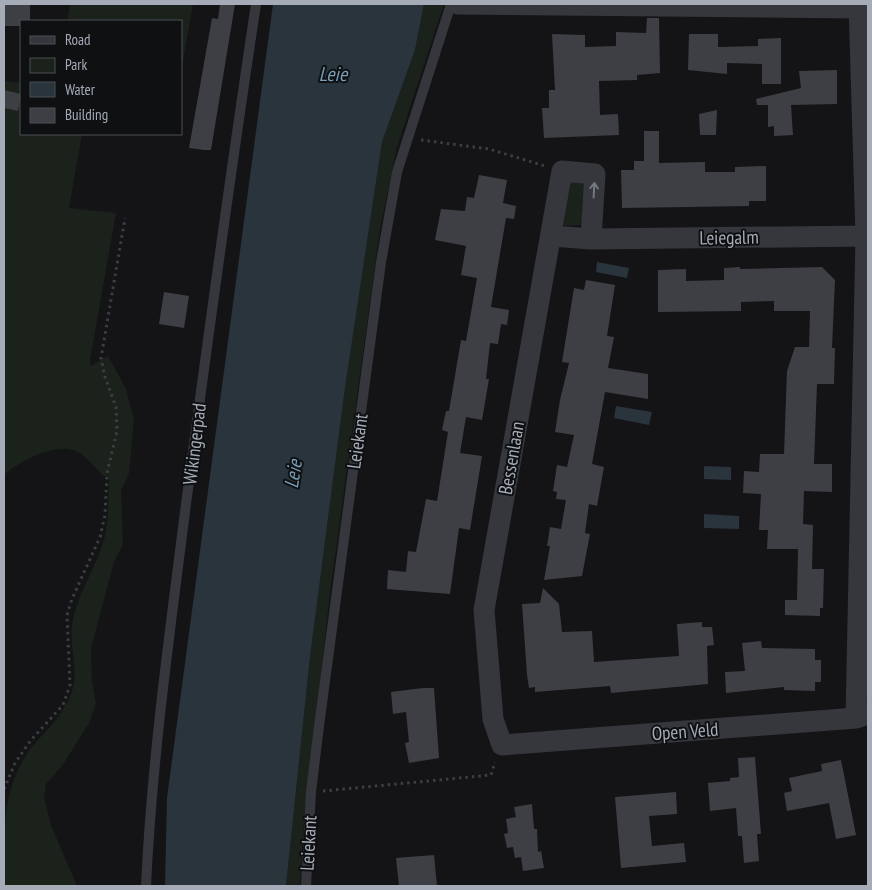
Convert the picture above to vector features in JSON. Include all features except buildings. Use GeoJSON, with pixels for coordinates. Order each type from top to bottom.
{"type":"FeatureCollection","features":[{"type":"Feature","properties":{"kind":"street"},"geometry":{"type":"LineString","coordinates":[[458,4],[859,6],[865,102],[866,236],[862,716]]}},
{"type":"Feature","properties":{"kind":"street"},"geometry":{"type":"LineString","coordinates":[[562,171],[594,174],[591,239]]}},
{"type":"Feature","properties":{"kind":"street","name":"Bessenlaan"},"geometry":{"type":"LineString","coordinates":[[502,745],[493,719],[484,610],[552,236],[562,171]]}},
{"type":"Feature","properties":{"kind":"street","name":"Leiegalm"},"geometry":{"type":"LineString","coordinates":[[552,236],[591,239],[866,236]]}},
{"type":"Feature","properties":{"kind":"street","name":"Open Veld"},"geometry":{"type":"LineString","coordinates":[[502,745],[862,716]]}},
{"type":"Feature","properties":{"kind":"lane","name":"Wikingerpad"},"geometry":{"type":"LineString","coordinates":[[146,886],[149,821],[161,699],[218,260],[256,4]]}},
{"type":"Feature","properties":{"kind":"lane","name":"Leiekant"},"geometry":{"type":"LineString","coordinates":[[306,886],[311,792],[344,524],[381,262],[397,172],[406,138],[451,4]]}},
{"type":"Feature","properties":{"kind":"path"},"geometry":{"type":"LineString","coordinates":[[406,138],[488,149],[562,171]]}},
{"type":"Feature","properties":{"kind":"path"},"geometry":{"type":"LineString","coordinates":[[4,789],[20,756],[63,705],[70,685],[67,615],[72,599],[100,537],[105,515],[107,473],[117,430],[116,407],[105,377],[101,358],[125,218]]}},
{"type":"Feature","properties":{"kind":"path"},"geometry":{"type":"LineString","coordinates":[[311,792],[491,775],[502,745]]}},
{"type":"Feature","properties":{"kind":"green space"},"geometry":{"type":"Polygon","coordinates":[[[70,4],[193,4],[182,66],[182,20],[67,20],[70,4]]]}},
{"type":"Feature","properties":{"kind":"green space"},"geometry":{"type":"Polygon","coordinates":[[[424,4],[444,4],[397,147],[380,229],[330,593],[303,833],[300,886],[286,886],[310,657],[345,388],[382,142],[415,50],[424,4]]]}},
{"type":"Feature","properties":{"kind":"green space"},"geometry":{"type":"Polygon","coordinates":[[[4,81],[20,83],[20,135],[82,135],[69,208],[116,213],[90,360],[91,366],[108,356],[126,389],[134,419],[129,473],[121,491],[123,544],[114,562],[91,648],[92,680],[96,704],[89,723],[62,766],[46,784],[44,798],[51,825],[77,886],[4,886],[4,831],[9,797],[21,764],[31,748],[63,710],[74,686],[72,626],[77,604],[96,562],[106,533],[109,476],[103,476],[81,454],[65,449],[36,455],[4,475],[4,81]]]}},
{"type":"Feature","properties":{"kind":"green space"},"geometry":{"type":"Polygon","coordinates":[[[568,181],[585,181],[586,225],[560,226],[568,181]]]}},
{"type":"Feature","properties":{"kind":"water","name":"Leie"},"geometry":{"type":"Polygon","coordinates":[[[273,4],[424,4],[415,50],[382,142],[345,388],[310,657],[286,886],[165,886],[167,798],[273,4]]]}},
{"type":"Feature","properties":{"kind":"water"},"geometry":{"type":"Polygon","coordinates":[[[597,262],[629,268],[627,278],[596,272],[597,262]]]}},
{"type":"Feature","properties":{"kind":"water"},"geometry":{"type":"Polygon","coordinates":[[[616,406],[652,412],[649,425],[614,418],[616,406]]]}},
{"type":"Feature","properties":{"kind":"water"},"geometry":{"type":"Polygon","coordinates":[[[704,466],[731,467],[731,480],[704,479],[704,466]]]}},
{"type":"Feature","properties":{"kind":"water"},"geometry":{"type":"Polygon","coordinates":[[[704,514],[739,516],[739,529],[704,528],[704,514]]]}}]}
